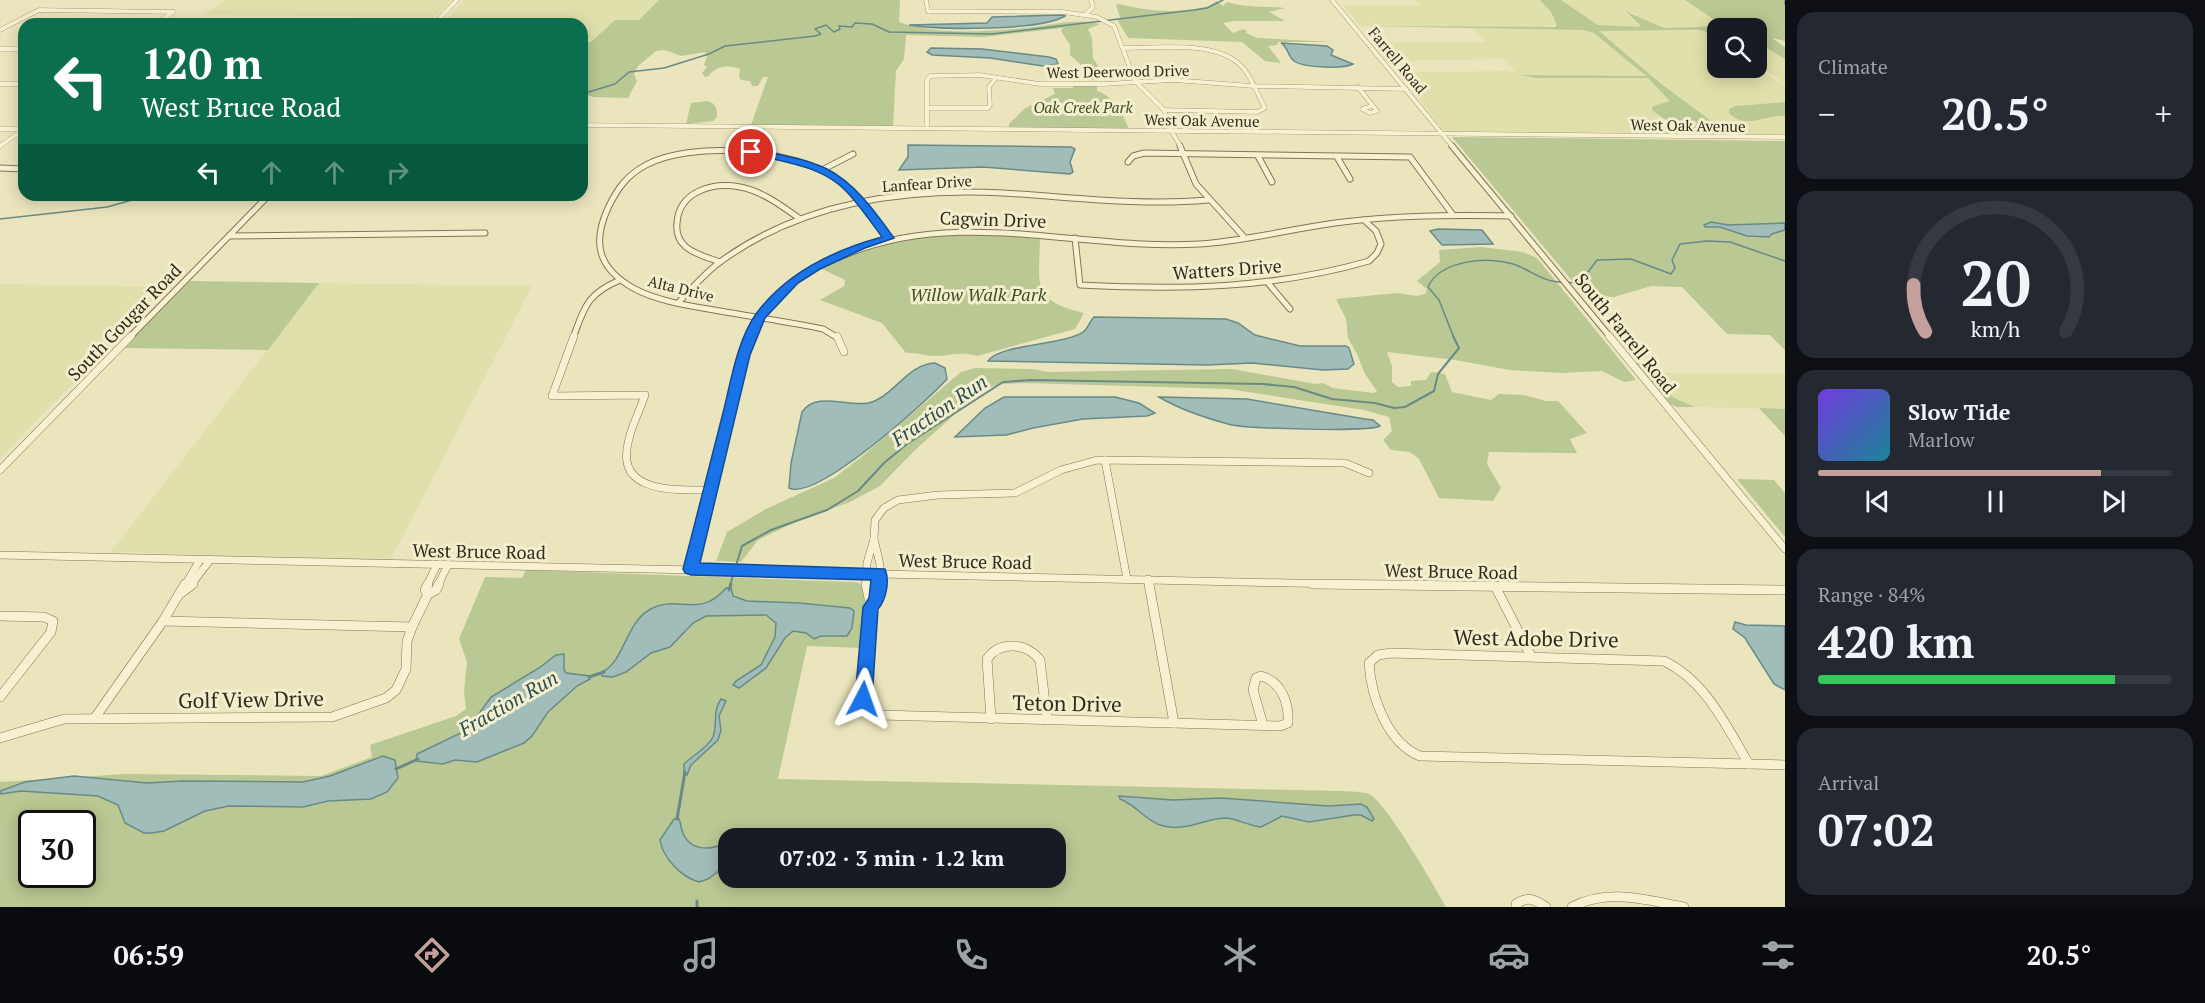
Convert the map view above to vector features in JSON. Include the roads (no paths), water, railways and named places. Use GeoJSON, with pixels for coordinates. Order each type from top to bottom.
{"type":"FeatureCollection","features":[{"type":"Feature","properties":{"kind":"street"},"geometry":{"type":"LineString","coordinates":[[440,18],[457,0]]}},
{"type":"Feature","properties":{"kind":"street"},"geometry":{"type":"LineString","coordinates":[[926,0],[926,10],[1063,12],[1105,21],[1118,32],[1135,81],[1164,110],[1172,132],[1185,154],[1196,184],[1208,200],[1245,238]]}},
{"type":"Feature","properties":{"kind":"street"},"geometry":{"type":"LineString","coordinates":[[1085,15],[1093,7],[1091,0]]}},
{"type":"Feature","properties":{"kind":"street","name":"Farrell Road"},"geometry":{"type":"LineString","coordinates":[[1332,0],[1445,135]]}},
{"type":"Feature","properties":{"kind":"street"},"geometry":{"type":"LineString","coordinates":[[22,18],[35,11],[173,12],[164,18]]}},
{"type":"Feature","properties":{"kind":"street"},"geometry":{"type":"LineString","coordinates":[[0,30],[18,20]]}},
{"type":"Feature","properties":{"kind":"street"},"geometry":{"type":"LineString","coordinates":[[1123,48],[1187,49],[1219,54],[1241,66],[1265,108],[1263,111],[1164,110]]}},
{"type":"Feature","properties":{"kind":"street"},"geometry":{"type":"LineString","coordinates":[[0,49],[18,49]]}},
{"type":"Feature","properties":{"kind":"street","name":"West Deerwood Drive"},"geometry":{"type":"LineString","coordinates":[[927,125],[927,80],[930,76],[972,75],[1040,84],[1105,84],[1173,80],[1253,86],[1405,88]]}},
{"type":"Feature","properties":{"kind":"street"},"geometry":{"type":"LineString","coordinates":[[927,108],[988,108],[990,105],[989,87],[996,78]]}},
{"type":"Feature","properties":{"kind":"street"},"geometry":{"type":"LineString","coordinates":[[0,84],[18,84]]}},
{"type":"Feature","properties":{"kind":"street"},"geometry":{"type":"LineString","coordinates":[[1358,87],[1372,106]]}},
{"type":"Feature","properties":{"kind":"street","name":"West Oak Avenue"},"geometry":{"type":"LineString","coordinates":[[588,125],[1785,137]]}},
{"type":"Feature","properties":{"kind":"street"},"geometry":{"type":"LineString","coordinates":[[918,130],[927,125],[936,130]]}},
{"type":"Feature","properties":{"kind":"street"},"geometry":{"type":"LineString","coordinates":[[0,129],[18,129]]}},
{"type":"Feature","properties":{"kind":"street"},"geometry":{"type":"LineString","coordinates":[[0,146],[18,133]]}},
{"type":"Feature","properties":{"kind":"street","name":"South Farrell Road"},"geometry":{"type":"LineString","coordinates":[[1445,135],[1785,549]]}},
{"type":"Feature","properties":{"kind":"street","name":"Alta Drive"},"geometry":{"type":"LineString","coordinates":[[844,352],[837,336],[823,329],[678,303],[639,290],[620,280],[604,263],[597,247],[598,228],[618,188],[629,176],[645,165],[689,152],[731,150],[751,152],[822,170],[837,179],[860,202],[889,238]]}},
{"type":"Feature","properties":{"kind":"street"},"geometry":{"type":"LineString","coordinates":[[1128,162],[1133,156],[1144,153],[1410,157],[1453,215]]}},
{"type":"Feature","properties":{"kind":"street"},"geometry":{"type":"LineString","coordinates":[[822,170],[853,154]]}},
{"type":"Feature","properties":{"kind":"street"},"geometry":{"type":"LineString","coordinates":[[1258,156],[1272,182]]}},
{"type":"Feature","properties":{"kind":"street"},"geometry":{"type":"LineString","coordinates":[[1337,157],[1350,178]]}},
{"type":"Feature","properties":{"kind":"street"},"geometry":{"type":"LineString","coordinates":[[0,168],[18,169]]}},
{"type":"Feature","properties":{"kind":"street"},"geometry":{"type":"LineString","coordinates":[[720,262],[685,246],[678,237],[675,227],[689,195],[718,186],[734,187],[764,194],[800,219]]}},
{"type":"Feature","properties":{"kind":"street","name":"Lanfear Drive"},"geometry":{"type":"LineString","coordinates":[[678,303],[720,262],[746,245],[800,219],[860,202],[895,196],[950,192],[1004,193],[1157,205],[1208,200]]}},
{"type":"Feature","properties":{"kind":"street","name":"South Gougar Road"},"geometry":{"type":"LineString","coordinates":[[0,470],[263,201]]}},
{"type":"Feature","properties":{"kind":"street","name":"Cagwin Drive"},"geometry":{"type":"LineString","coordinates":[[691,569],[744,355],[760,317],[775,298],[794,281],[816,267],[861,246],[924,232],[975,230],[1172,245],[1222,242],[1314,225],[1364,219],[1453,215],[1511,216]]}},
{"type":"Feature","properties":{"kind":"street","name":"Watters Drive"},"geometry":{"type":"LineString","coordinates":[[1075,238],[1080,285],[1174,290],[1237,287],[1268,284],[1369,261],[1377,253],[1381,244],[1376,231],[1364,219]]}},
{"type":"Feature","properties":{"kind":"street"},"geometry":{"type":"LineString","coordinates":[[229,236],[330,236],[388,232],[485,233]]}},
{"type":"Feature","properties":{"kind":"street"},"geometry":{"type":"LineString","coordinates":[[620,280],[600,288],[586,303],[552,396],[645,395],[626,452],[627,468],[638,481],[655,488],[710,490]]}},
{"type":"Feature","properties":{"kind":"street"},"geometry":{"type":"LineString","coordinates":[[1268,284],[1290,309]]}},
{"type":"Feature","properties":{"kind":"street"},"geometry":{"type":"LineString","coordinates":[[1105,460],[1127,579]]}},
{"type":"Feature","properties":{"kind":"street"},"geometry":{"type":"LineString","coordinates":[[874,539],[878,548],[880,574],[877,600],[871,607],[867,599],[869,547],[874,539],[876,520],[889,506],[904,498],[926,495],[985,497],[1016,492],[1038,484],[1075,465],[1105,460],[1345,463],[1369,472]]}},
{"type":"Feature","properties":{"kind":"street","name":"West Bruce Road"},"geometry":{"type":"LineString","coordinates":[[0,555],[1496,588],[1785,590]]}},
{"type":"Feature","properties":{"kind":"street"},"geometry":{"type":"LineString","coordinates":[[94,719],[163,621],[181,593],[183,584],[200,560]]}},
{"type":"Feature","properties":{"kind":"street"},"geometry":{"type":"LineString","coordinates":[[181,593],[193,584],[210,560]]}},
{"type":"Feature","properties":{"kind":"street","name":"Golf View Drive"},"geometry":{"type":"LineString","coordinates":[[428,594],[425,590],[437,565]]}},
{"type":"Feature","properties":{"kind":"street","name":"Golf View Drive"},"geometry":{"type":"LineString","coordinates":[[0,738],[54,720],[340,715],[386,698],[396,690],[406,669],[407,641],[412,627],[428,594],[435,590],[448,565]]}},
{"type":"Feature","properties":{"kind":"street"},"geometry":{"type":"LineString","coordinates":[[1148,579],[1174,723]]}},
{"type":"Feature","properties":{"kind":"street"},"geometry":{"type":"LineString","coordinates":[[1496,588],[1531,656]]}},
{"type":"Feature","properties":{"kind":"street","name":"Teton Drive"},"geometry":{"type":"LineString","coordinates":[[871,607],[863,699],[872,712],[888,717],[1280,726],[1288,723],[1289,715],[1280,687],[1275,681],[1262,676],[1256,678],[1253,690],[1263,725]]}},
{"type":"Feature","properties":{"kind":"street"},"geometry":{"type":"LineString","coordinates":[[0,616],[44,617],[52,621],[54,626],[0,697]]}},
{"type":"Feature","properties":{"kind":"street"},"geometry":{"type":"LineString","coordinates":[[163,621],[412,627]]}},
{"type":"Feature","properties":{"kind":"street"},"geometry":{"type":"LineString","coordinates":[[991,719],[987,659],[995,648],[1013,648],[1029,649],[1036,653],[1040,660],[1047,720]]}},
{"type":"Feature","properties":{"kind":"street","name":"West Adobe Drive"},"geometry":{"type":"LineString","coordinates":[[1391,652],[1656,659],[1672,664],[1695,680],[1750,765],[1428,758],[1406,750],[1390,729],[1369,668],[1373,659],[1391,652]]}},
{"type":"Feature","properties":{"kind":"street"},"geometry":{"type":"LineString","coordinates":[[1750,765],[1785,765]]}},
{"type":"Feature","properties":{"kind":"street"},"geometry":{"type":"LineString","coordinates":[[1572,907],[1603,896],[1684,907]]}},
{"type":"Feature","properties":{"kind":"street"},"geometry":{"type":"LineString","coordinates":[[1517,907],[1516,904],[1524,898],[1534,899],[1546,907]]}},
{"type":"Feature","properties":{"kind":"water"},"geometry":{"type":"Polygon","coordinates":[[[1065,16],[1053,21],[1013,27],[942,28],[909,25],[987,23],[992,17],[1065,16]]]}},
{"type":"Feature","properties":{"kind":"water"},"geometry":{"type":"Polygon","coordinates":[[[1281,43],[1327,46],[1333,50],[1331,55],[1353,64],[1324,67],[1299,63],[1292,59],[1281,43]]]}},
{"type":"Feature","properties":{"kind":"water"},"geometry":{"type":"Polygon","coordinates":[[[931,48],[982,49],[1049,57],[1056,59],[1058,64],[1043,66],[990,58],[932,55],[927,52],[931,48]]]}},
{"type":"Feature","properties":{"kind":"water"},"geometry":{"type":"Polygon","coordinates":[[[908,145],[1071,147],[1075,149],[1070,162],[1073,172],[1070,174],[983,167],[899,170],[908,157],[908,145]]]}},
{"type":"Feature","properties":{"kind":"water"},"geometry":{"type":"Polygon","coordinates":[[[1711,222],[1728,225],[1785,223],[1785,230],[1769,237],[1747,236],[1720,227],[1705,227],[1704,225],[1711,222]]]}},
{"type":"Feature","properties":{"kind":"water"},"geometry":{"type":"Polygon","coordinates":[[[1438,229],[1482,230],[1493,244],[1442,245],[1430,231],[1438,229]]]}},
{"type":"Feature","properties":{"kind":"water"},"geometry":{"type":"Polygon","coordinates":[[[1094,317],[1226,319],[1238,323],[1255,335],[1300,346],[1346,346],[1349,348],[1354,364],[1348,369],[1323,370],[1252,363],[1207,365],[988,361],[1005,351],[1074,336],[1085,331],[1094,317]]]}},
{"type":"Feature","properties":{"kind":"water"},"geometry":{"type":"Polygon","coordinates":[[[935,363],[945,368],[947,379],[895,427],[871,447],[822,480],[803,488],[789,488],[791,463],[802,412],[808,406],[823,401],[860,404],[877,400],[916,369],[935,363]]]}},
{"type":"Feature","properties":{"kind":"water"},"geometry":{"type":"Polygon","coordinates":[[[1004,397],[1115,397],[1139,403],[1155,413],[1147,416],[1083,419],[1006,435],[955,437],[985,408],[1004,397]]]}},
{"type":"Feature","properties":{"kind":"water"},"geometry":{"type":"Polygon","coordinates":[[[1159,397],[1247,399],[1373,420],[1380,426],[1332,429],[1239,426],[1193,413],[1159,397]]]}},
{"type":"Feature","properties":{"kind":"water"},"geometry":{"type":"Polygon","coordinates":[[[726,588],[731,588],[733,596],[747,601],[850,608],[854,611],[852,628],[847,636],[821,636],[814,639],[806,633],[793,631],[785,638],[766,668],[739,688],[733,685],[736,681],[761,665],[775,637],[776,623],[766,615],[706,616],[693,623],[670,647],[651,653],[626,672],[613,677],[602,676],[602,672],[615,660],[635,624],[649,610],[659,605],[707,603],[726,588]]]}},
{"type":"Feature","properties":{"kind":"water"},"geometry":{"type":"Polygon","coordinates":[[[1735,622],[1746,625],[1785,626],[1785,690],[1774,684],[1745,638],[1733,629],[1735,622]]]}},
{"type":"Feature","properties":{"kind":"water"},"geometry":{"type":"Polygon","coordinates":[[[564,654],[566,673],[590,676],[590,679],[577,686],[548,712],[532,736],[524,743],[477,762],[455,760],[443,764],[416,761],[417,754],[467,730],[491,697],[556,655],[564,654]]]}},
{"type":"Feature","properties":{"kind":"water"},"geometry":{"type":"Polygon","coordinates":[[[721,699],[726,701],[719,716],[721,730],[718,740],[691,765],[687,775],[684,774],[684,764],[704,748],[713,737],[718,704],[721,699]]]}},
{"type":"Feature","properties":{"kind":"water"},"geometry":{"type":"Polygon","coordinates":[[[383,756],[395,760],[398,778],[387,792],[371,799],[328,801],[303,807],[229,806],[205,811],[164,831],[152,833],[144,833],[125,823],[118,805],[98,796],[21,791],[1,794],[0,791],[25,782],[74,776],[147,783],[303,782],[330,776],[383,756]]]}},
{"type":"Feature","properties":{"kind":"water"},"geometry":{"type":"Polygon","coordinates":[[[1119,796],[1173,800],[1221,798],[1328,806],[1361,804],[1367,807],[1374,819],[1372,821],[1361,815],[1354,815],[1309,822],[1282,816],[1261,827],[1225,818],[1185,827],[1168,827],[1150,820],[1119,796]]]}},
{"type":"Feature","properties":{"kind":"water"},"geometry":{"type":"Polygon","coordinates":[[[674,819],[679,819],[682,831],[691,844],[703,848],[718,846],[718,871],[699,882],[686,876],[669,860],[660,840],[674,819]]]}},
{"type":"Feature","properties":{"kind":"waterway"},"geometry":{"type":"LineString","coordinates":[[588,92],[615,84],[629,72],[664,68],[709,54],[725,46],[815,36],[821,34],[815,29],[826,25],[834,32],[840,29],[839,26],[852,27],[855,23],[872,24],[889,32],[992,34],[1194,10],[1207,8],[1223,0]]}},
{"type":"Feature","properties":{"kind":"waterway"},"geometry":{"type":"LineString","coordinates":[[0,219],[107,207],[128,201]]}},
{"type":"Feature","properties":{"kind":"waterway","name":"Fraction Run"},"geometry":{"type":"LineString","coordinates":[[1454,338],[1439,300],[1428,287],[1443,271],[1466,262],[1491,260],[1503,262],[1518,266],[1547,280],[1580,283],[1597,260],[1631,259],[1671,274],[1675,268],[1672,260],[1680,244],[1707,241],[1730,242],[1785,261]]}},
{"type":"Feature","properties":{"kind":"waterway","name":"Fraction Run"},"geometry":{"type":"LineString","coordinates":[[730,585],[742,546],[771,530],[827,510],[858,491],[884,463],[907,444],[1003,382],[1030,380],[1263,384],[1294,387],[1332,399],[1375,403],[1394,408],[1405,407],[1434,391],[1438,374],[1459,348],[1454,338]]}},
{"type":"Feature","properties":{"kind":"waterway","name":"Fraction Run"},"geometry":{"type":"LineString","coordinates":[[729,590],[731,584]]}},
{"type":"Feature","properties":{"kind":"waterway","name":"Fraction Run"},"geometry":{"type":"LineString","coordinates":[[589,677],[604,672]]}},
{"type":"Feature","properties":{"kind":"waterway","name":"Fraction Run"},"geometry":{"type":"LineString","coordinates":[[396,769],[418,759]]}},
{"type":"Feature","properties":{"kind":"waterway"},"geometry":{"type":"LineString","coordinates":[[677,819],[685,772]]}},
{"type":"Feature","properties":{"kind":"waterway"},"geometry":{"type":"LineString","coordinates":[[697,901],[697,907]]}},
{"type":"Feature","properties":{"kind":"park label","name":"Oak Creek Park"},"geometry":{"type":"Point","coordinates":[1083,107]}},
{"type":"Feature","properties":{"kind":"park label","name":"Willow Walk Park"},"geometry":{"type":"Point","coordinates":[978,294]}}]}
